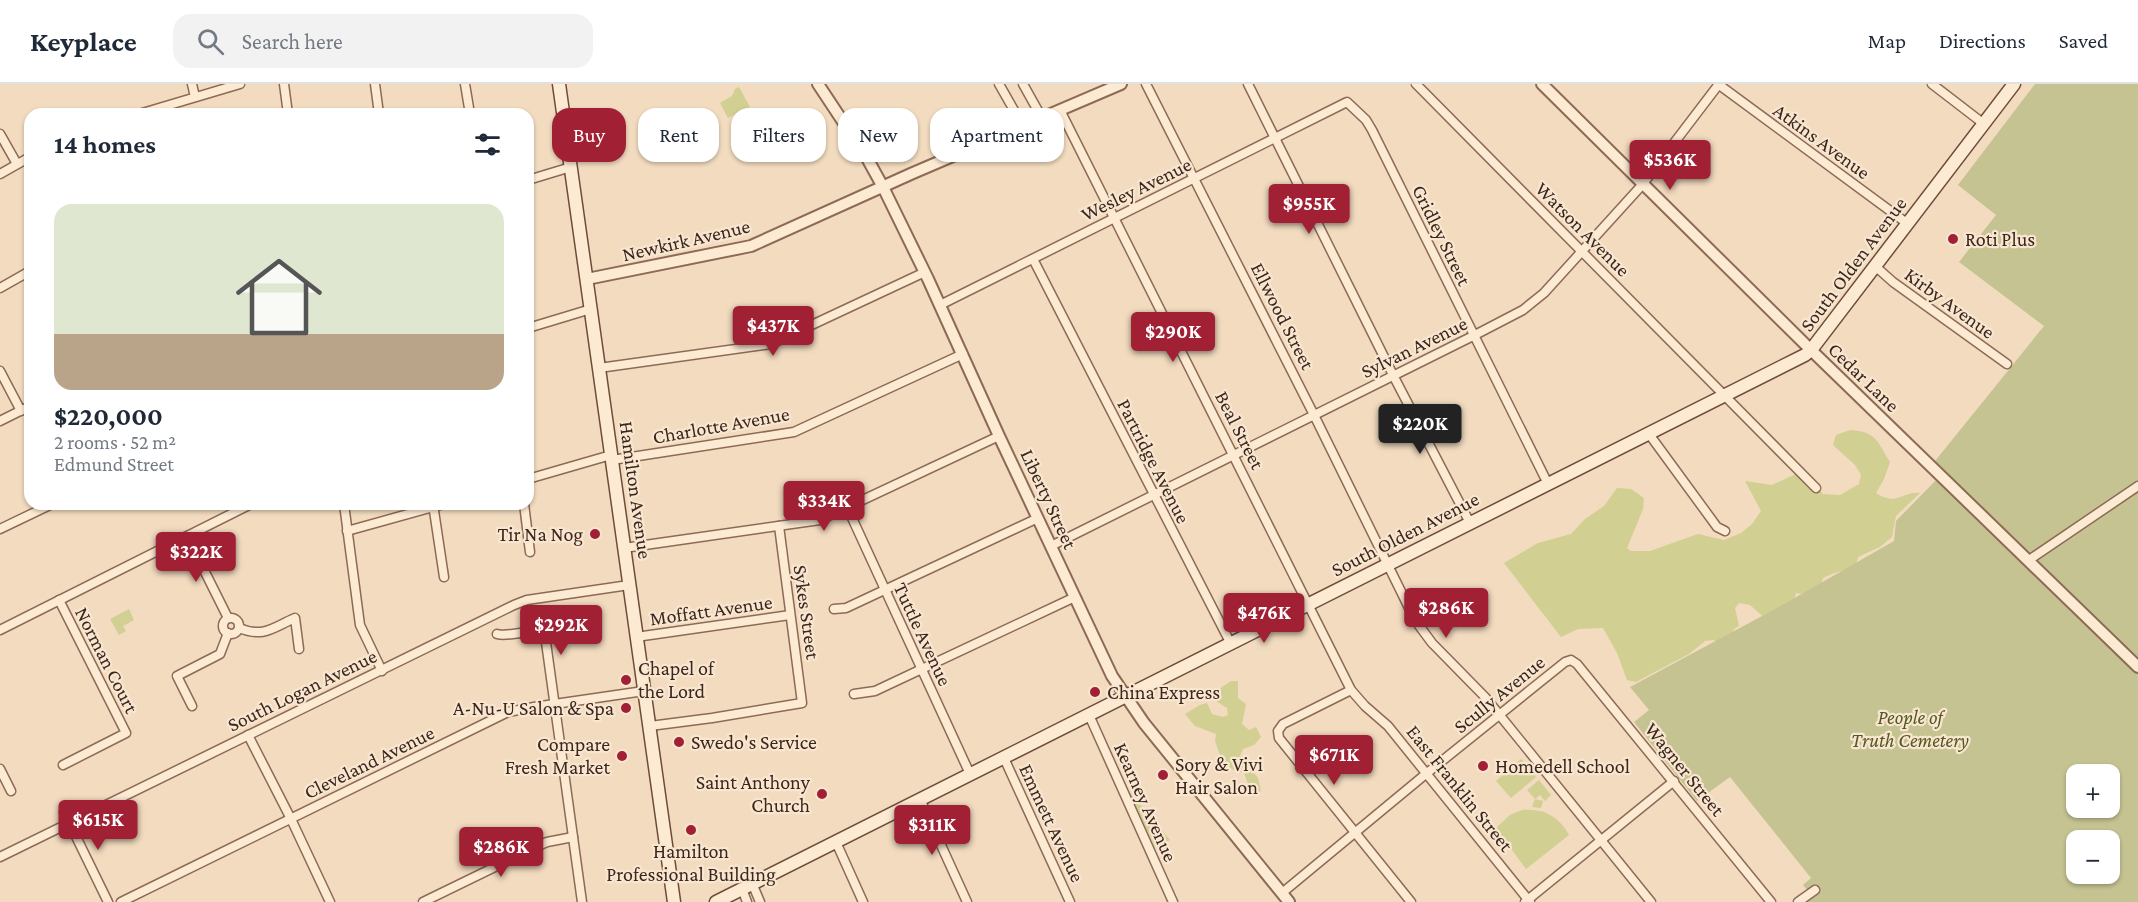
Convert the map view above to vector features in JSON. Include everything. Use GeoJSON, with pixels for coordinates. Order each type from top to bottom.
{"type":"FeatureCollection","features":[{"type":"Feature","properties":{"kind":"main road","name":"Hamilton Avenue"},"geometry":{"type":"LineString","coordinates":[[559,84],[674,902]]}},
{"type":"Feature","properties":{"kind":"main road","name":"South Olden Avenue"},"geometry":{"type":"LineString","coordinates":[[716,902],[1726,396],[1811,350],[2014,84]]}},
{"type":"Feature","properties":{"kind":"street"},"geometry":{"type":"LineString","coordinates":[[192,84],[195,97]]}},
{"type":"Feature","properties":{"kind":"street"},"geometry":{"type":"LineString","coordinates":[[159,108],[240,84]]}},
{"type":"Feature","properties":{"kind":"street"},"geometry":{"type":"LineString","coordinates":[[284,84],[287,108]]}},
{"type":"Feature","properties":{"kind":"street"},"geometry":{"type":"LineString","coordinates":[[375,84],[378,108]]}},
{"type":"Feature","properties":{"kind":"street"},"geometry":{"type":"LineString","coordinates":[[465,84],[469,108]]}},
{"type":"Feature","properties":{"kind":"street","name":"Liberty Street"},"geometry":{"type":"LineString","coordinates":[[818,84],[867,158],[883,187],[1112,676],[1144,723],[1290,902]]}},
{"type":"Feature","properties":{"kind":"street"},"geometry":{"type":"LineString","coordinates":[[999,84],[1013,108]]}},
{"type":"Feature","properties":{"kind":"street"},"geometry":{"type":"LineString","coordinates":[[1023,84],[1036,108]]}},
{"type":"Feature","properties":{"kind":"street","name":"Newkirk Avenue"},"geometry":{"type":"LineString","coordinates":[[1064,108],[1121,84]]}},
{"type":"Feature","properties":{"kind":"street","name":"Ellwood Street"},"geometry":{"type":"LineString","coordinates":[[1146,84],[1423,633],[1485,697],[1651,902]]}},
{"type":"Feature","properties":{"kind":"street"},"geometry":{"type":"LineString","coordinates":[[1248,84],[1393,375],[1470,523]]}},
{"type":"Feature","properties":{"kind":"street","name":"Watson Avenue"},"geometry":{"type":"LineString","coordinates":[[1416,84],[1816,488]]}},
{"type":"Feature","properties":{"kind":"street","name":"Cedar Lane"},"geometry":{"type":"LineString","coordinates":[[1542,84],[1642,185],[2138,667]]}},
{"type":"Feature","properties":{"kind":"street","name":"Sylvan Avenue"},"geometry":{"type":"LineString","coordinates":[[1051,546],[1473,336],[1534,302],[1642,185],[1718,84]]}},
{"type":"Feature","properties":{"kind":"street","name":"Atkins Avenue"},"geometry":{"type":"LineString","coordinates":[[1718,84],[1908,224]]}},
{"type":"Feature","properties":{"kind":"street"},"geometry":{"type":"LineString","coordinates":[[1932,84],[1984,124]]}},
{"type":"Feature","properties":{"kind":"street","name":"Wesley Avenue"},"geometry":{"type":"LineString","coordinates":[[940,305],[1347,102]]}},
{"type":"Feature","properties":{"kind":"street","name":"Gridley Street"},"geometry":{"type":"LineString","coordinates":[[1347,102],[1365,120],[1371,130],[1548,484]]}},
{"type":"Feature","properties":{"kind":"street","name":"Beal Street"},"geometry":{"type":"LineString","coordinates":[[1064,118],[1309,605]]}},
{"type":"Feature","properties":{"kind":"street"},"geometry":{"type":"LineString","coordinates":[[0,135],[17,164]]}},
{"type":"Feature","properties":{"kind":"street"},"geometry":{"type":"LineString","coordinates":[[0,174],[24,160]]}},
{"type":"Feature","properties":{"kind":"street","name":"Newkirk Avenue"},"geometry":{"type":"LineString","coordinates":[[587,279],[751,246],[940,162]]}},
{"type":"Feature","properties":{"kind":"street"},"geometry":{"type":"LineString","coordinates":[[534,178],[571,167]]}},
{"type":"Feature","properties":{"kind":"street","name":"Partridge Avenue"},"geometry":{"type":"LineString","coordinates":[[1033,259],[1231,644]]}},
{"type":"Feature","properties":{"kind":"street","name":"Kirby Avenue"},"geometry":{"type":"LineString","coordinates":[[1875,266],[1893,282],[2007,364]]}},
{"type":"Feature","properties":{"kind":"street"},"geometry":{"type":"LineString","coordinates":[[599,368],[771,344],[925,273]]}},
{"type":"Feature","properties":{"kind":"street"},"geometry":{"type":"LineString","coordinates":[[0,288],[24,275]]}},
{"type":"Feature","properties":{"kind":"street"},"geometry":{"type":"LineString","coordinates":[[534,326],[591,309]]}},
{"type":"Feature","properties":{"kind":"street","name":"Charlotte Avenue"},"geometry":{"type":"LineString","coordinates":[[534,478],[612,458],[794,432],[963,354]]}},
{"type":"Feature","properties":{"kind":"street"},"geometry":{"type":"LineString","coordinates":[[0,371],[21,411]]}},
{"type":"Feature","properties":{"kind":"street"},"geometry":{"type":"LineString","coordinates":[[0,421],[24,409]]}},
{"type":"Feature","properties":{"kind":"street"},"geometry":{"type":"LineString","coordinates":[[1648,434],[1718,527],[1725,531]]}},
{"type":"Feature","properties":{"kind":"street"},"geometry":{"type":"LineString","coordinates":[[624,548],[820,520],[999,436]]}},
{"type":"Feature","properties":{"kind":"street"},"geometry":{"type":"LineString","coordinates":[[2029,560],[2138,486]]}},
{"type":"Feature","properties":{"kind":"street","name":"Tuttle Avenue"},"geometry":{"type":"LineString","coordinates":[[847,507],[970,774]]}},
{"type":"Feature","properties":{"kind":"street"},"geometry":{"type":"LineString","coordinates":[[0,529],[40,510]]}},
{"type":"Feature","properties":{"kind":"street"},"geometry":{"type":"LineString","coordinates":[[0,630],[239,510]]}},
{"type":"Feature","properties":{"kind":"street"},"geometry":{"type":"LineString","coordinates":[[345,510],[361,630],[382,671]]}},
{"type":"Feature","properties":{"kind":"street"},"geometry":{"type":"LineString","coordinates":[[347,531],[420,510]]}},
{"type":"Feature","properties":{"kind":"street"},"geometry":{"type":"LineString","coordinates":[[435,510],[444,577]]}},
{"type":"Feature","properties":{"kind":"street"},"geometry":{"type":"LineString","coordinates":[[525,510],[531,552]]}},
{"type":"Feature","properties":{"kind":"street"},"geometry":{"type":"LineString","coordinates":[[834,609],[846,608],[1038,518]]}},
{"type":"Feature","properties":{"kind":"street","name":"Sykes Street"},"geometry":{"type":"LineString","coordinates":[[650,726],[802,702],[779,526]]}},
{"type":"Feature","properties":{"kind":"street"},"geometry":{"type":"LineString","coordinates":[[187,536],[228,618]]}},
{"type":"Feature","properties":{"kind":"street","name":"South Logan Avenue"},"geometry":{"type":"LineString","coordinates":[[0,857],[527,600],[629,585]]}},
{"type":"Feature","properties":{"kind":"street"},"geometry":{"type":"LineString","coordinates":[[854,694],[875,691],[1075,597]]}},
{"type":"Feature","properties":{"kind":"street","name":"Norman Court"},"geometry":{"type":"LineString","coordinates":[[59,600],[126,733],[63,765]]}},
{"type":"Feature","properties":{"kind":"street","name":"East Franklin Street"},"geometry":{"type":"LineString","coordinates":[[1309,605],[1351,690],[1388,726],[1528,901]]}},
{"type":"Feature","properties":{"kind":"street","name":"Moffatt Avenue"},"geometry":{"type":"LineString","coordinates":[[636,637],[790,615]]}},
{"type":"Feature","properties":{"kind":"street"},"geometry":{"type":"LineString","coordinates":[[228,618],[237,620],[239,628]]}},
{"type":"Feature","properties":{"kind":"street"},"geometry":{"type":"LineString","coordinates":[[192,706],[177,676],[220,654],[225,646],[228,633],[223,626],[228,618]]}},
{"type":"Feature","properties":{"kind":"street"},"geometry":{"type":"LineString","coordinates":[[239,628],[261,633],[296,618],[299,649]]}},
{"type":"Feature","properties":{"kind":"street"},"geometry":{"type":"LineString","coordinates":[[228,633],[236,632],[239,628]]}},
{"type":"Feature","properties":{"kind":"street"},"geometry":{"type":"LineString","coordinates":[[497,634],[508,635],[538,631],[545,635],[582,902]]}},
{"type":"Feature","properties":{"kind":"street","name":"Scully Avenue"},"geometry":{"type":"LineString","coordinates":[[1282,892],[1565,662],[1571,660]]}},
{"type":"Feature","properties":{"kind":"street","name":"Wagner Street"},"geometry":{"type":"LineString","coordinates":[[1571,660],[1577,664],[1674,781],[1771,902]]}},
{"type":"Feature","properties":{"kind":"street"},"geometry":{"type":"LineString","coordinates":[[1351,690],[1283,724],[1278,731],[1279,738],[1411,902]]}},
{"type":"Feature","properties":{"kind":"street","name":"Cleveland Avenue"},"geometry":{"type":"LineString","coordinates":[[121,902],[508,712],[644,691]]}},
{"type":"Feature","properties":{"kind":"street","name":"Kearney Avenue"},"geometry":{"type":"LineString","coordinates":[[1089,716],[1173,902]]}},
{"type":"Feature","properties":{"kind":"street"},"geometry":{"type":"LineString","coordinates":[[248,735],[330,902]]}},
{"type":"Feature","properties":{"kind":"street","name":"Emmett Avenue"},"geometry":{"type":"LineString","coordinates":[[1004,758],[1070,902]]}},
{"type":"Feature","properties":{"kind":"street"},"geometry":{"type":"LineString","coordinates":[[0,769],[10,791]]}},
{"type":"Feature","properties":{"kind":"street"},"geometry":{"type":"LineString","coordinates":[[1528,901],[1674,781]]}},
{"type":"Feature","properties":{"kind":"street"},"geometry":{"type":"LineString","coordinates":[[920,799],[967,902]]}},
{"type":"Feature","properties":{"kind":"street"},"geometry":{"type":"LineString","coordinates":[[64,812],[108,902]]}},
{"type":"Feature","properties":{"kind":"street"},"geometry":{"type":"LineString","coordinates":[[423,902],[537,846],[573,837]]}},
{"type":"Feature","properties":{"kind":"street"},"geometry":{"type":"LineString","coordinates":[[836,842],[863,902]]}},
{"type":"Feature","properties":{"kind":"street"},"geometry":{"type":"LineString","coordinates":[[747,886],[747,902]]}},
{"type":"Feature","properties":{"kind":"street"},"geometry":{"type":"LineString","coordinates":[[747,886],[760,902]]}},
{"type":"Feature","properties":{"kind":"street"},"geometry":{"type":"LineString","coordinates":[[1798,902],[1815,890]]}},
{"type":"Feature","properties":{"kind":"shaded area"},"geometry":{"type":"Polygon","coordinates":[[[739,87],[750,107],[731,108],[731,116],[728,118],[720,103],[732,96],[735,89],[739,87]]]}},
{"type":"Feature","properties":{"kind":"shaded area"},"geometry":{"type":"Polygon","coordinates":[[[1850,430],[1866,433],[1875,438],[1890,462],[1876,493],[1894,499],[1920,493],[1896,516],[1892,537],[1880,547],[1858,557],[1856,565],[1823,578],[1819,592],[1810,595],[1796,593],[1793,604],[1767,620],[1750,605],[1739,603],[1735,608],[1739,626],[1734,629],[1731,638],[1721,643],[1713,640],[1705,641],[1689,654],[1636,682],[1627,680],[1617,653],[1603,628],[1578,629],[1561,637],[1504,563],[1538,543],[1571,534],[1585,519],[1604,506],[1617,488],[1631,489],[1644,498],[1643,509],[1627,548],[1631,551],[1650,551],[1698,534],[1724,540],[1741,533],[1752,524],[1761,511],[1745,481],[1772,485],[1798,473],[1815,484],[1823,494],[1840,495],[1859,484],[1861,475],[1855,465],[1833,445],[1836,435],[1850,430]]]}},
{"type":"Feature","properties":{"kind":"shaded area"},"geometry":{"type":"Polygon","coordinates":[[[129,609],[134,620],[123,626],[126,631],[119,635],[110,619],[129,609]]]}},
{"type":"Feature","properties":{"kind":"shaded area"},"geometry":{"type":"Polygon","coordinates":[[[1231,681],[1238,681],[1238,698],[1246,704],[1242,724],[1249,730],[1256,727],[1261,737],[1254,745],[1243,749],[1240,756],[1258,778],[1261,791],[1253,797],[1244,773],[1223,764],[1215,741],[1216,734],[1195,726],[1185,714],[1207,703],[1212,714],[1223,717],[1228,715],[1227,708],[1211,698],[1213,693],[1231,681]]]}},
{"type":"Feature","properties":{"kind":"shaded area"},"geometry":{"type":"Polygon","coordinates":[[[1521,759],[1536,777],[1511,798],[1496,781],[1521,759]]]}},
{"type":"Feature","properties":{"kind":"shaded area"},"geometry":{"type":"Polygon","coordinates":[[[1539,780],[1551,795],[1545,801],[1540,795],[1535,799],[1527,790],[1539,780]]]}},
{"type":"Feature","properties":{"kind":"shaded area"},"geometry":{"type":"Polygon","coordinates":[[[1127,789],[1170,840],[1155,847],[1127,789]]]}},
{"type":"Feature","properties":{"kind":"shaded area"},"geometry":{"type":"Polygon","coordinates":[[[1535,799],[1543,801],[1541,808],[1532,807],[1535,799]]]}},
{"type":"Feature","properties":{"kind":"shaded area"},"geometry":{"type":"Polygon","coordinates":[[[1522,810],[1537,810],[1550,815],[1565,828],[1569,835],[1526,869],[1496,828],[1510,815],[1522,810]]]}},
{"type":"Feature","properties":{"kind":"green space","name":"People of Truth Cemetery"},"geometry":{"type":"Polygon","coordinates":[[[2035,84],[2138,84],[2138,902],[1804,902],[1812,896],[1803,885],[1811,878],[1730,777],[1697,801],[1634,722],[1649,710],[1630,687],[1777,608],[1894,541],[1896,521],[1940,476],[1931,466],[2044,326],[1959,262],[1996,215],[1958,185],[2035,84]]]}},
{"type":"Feature","properties":{"kind":"place","name":"Roti Plus"},"geometry":{"type":"Point","coordinates":[1953,239]}},
{"type":"Feature","properties":{"kind":"place","name":"Tir Na Nog"},"geometry":{"type":"Point","coordinates":[595,534]}},
{"type":"Feature","properties":{"kind":"place","name":"Chapel of the Lord"},"geometry":{"type":"Point","coordinates":[626,680]}},
{"type":"Feature","properties":{"kind":"place","name":"China Express"},"geometry":{"type":"Point","coordinates":[1095,692]}},
{"type":"Feature","properties":{"kind":"place","name":"A-Nu-U Salon & Spa"},"geometry":{"type":"Point","coordinates":[626,708]}},
{"type":"Feature","properties":{"kind":"place","name":"Swedo's Service"},"geometry":{"type":"Point","coordinates":[679,742]}},
{"type":"Feature","properties":{"kind":"place","name":"Compare Fresh Market"},"geometry":{"type":"Point","coordinates":[622,756]}},
{"type":"Feature","properties":{"kind":"place","name":"Homedell School"},"geometry":{"type":"Point","coordinates":[1483,766]}},
{"type":"Feature","properties":{"kind":"place","name":"Sory & Vivi Hair Salon"},"geometry":{"type":"Point","coordinates":[1163,775]}},
{"type":"Feature","properties":{"kind":"place","name":"Saint Anthony Church"},"geometry":{"type":"Point","coordinates":[822,794]}},
{"type":"Feature","properties":{"kind":"place","name":"Hamilton Professional Building"},"geometry":{"type":"Point","coordinates":[691,830]}}]}
